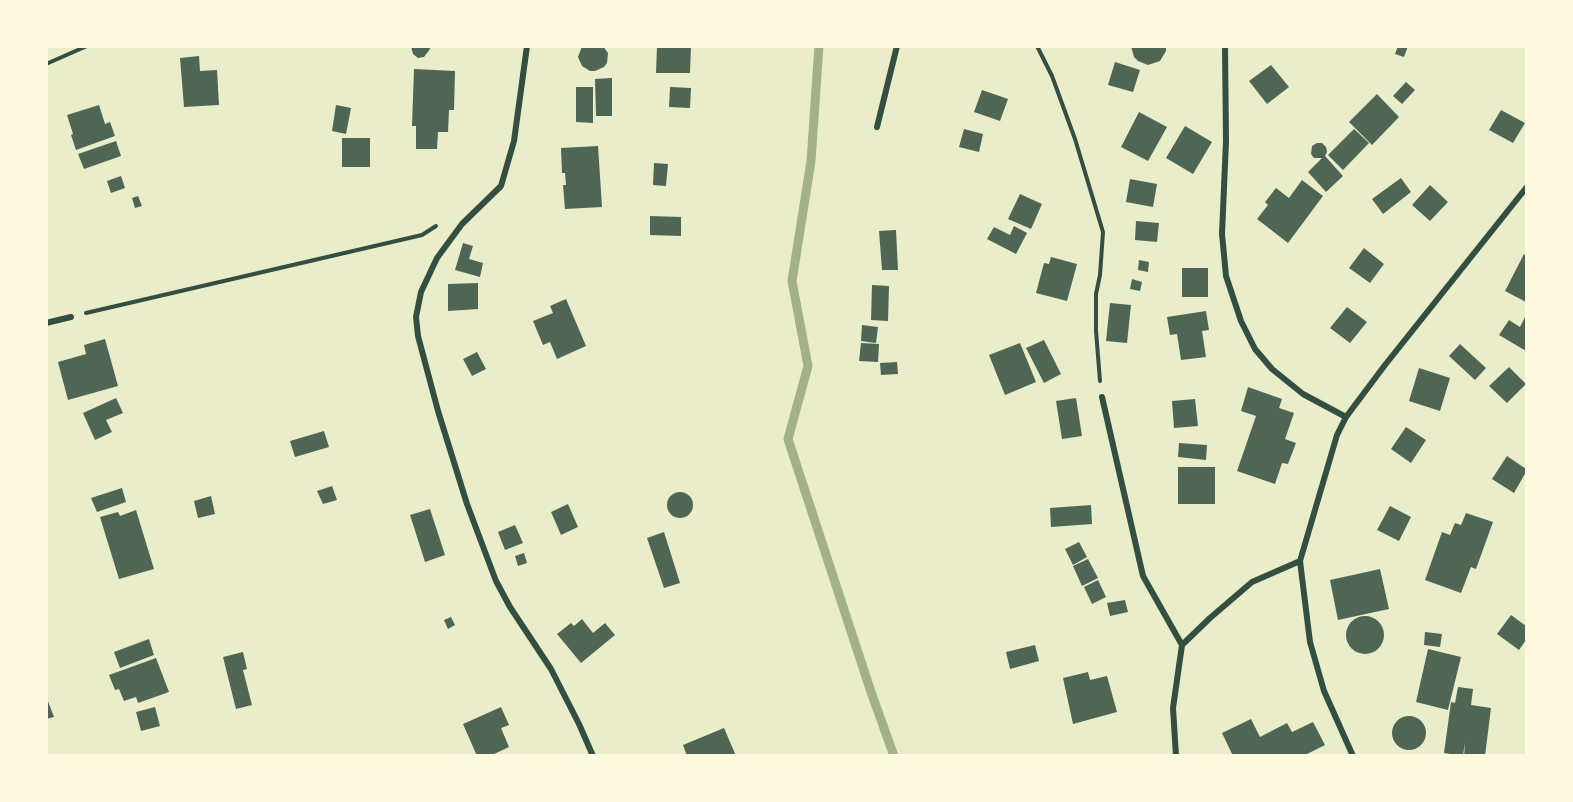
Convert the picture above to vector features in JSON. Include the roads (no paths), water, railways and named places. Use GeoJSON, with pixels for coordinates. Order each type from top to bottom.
{"type":"FeatureCollection","features":[{"type":"Feature","properties":{"kind":"street"},"geometry":{"type":"LineString","coordinates":[[527,46],[514,141],[501,186],[462,224],[437,258],[417,304],[418,336],[467,504],[496,581],[510,608],[551,669],[593,756]]}},
{"type":"Feature","properties":{"kind":"street"},"geometry":{"type":"LineString","coordinates":[[877,127],[897,46]]}},
{"type":"Feature","properties":{"kind":"street"},"geometry":{"type":"LineString","coordinates":[[1225,46],[1226,141],[1222,234],[1226,276],[1241,321],[1255,349],[1303,394],[1346,417]]}},
{"type":"Feature","properties":{"kind":"street"},"geometry":{"type":"LineString","coordinates":[[1353,756],[1324,691],[1310,642],[1300,561],[1337,435],[1346,417],[1527,188]]}},
{"type":"Feature","properties":{"kind":"street"},"geometry":{"type":"LineString","coordinates":[[46,323],[71,317]]}},
{"type":"Feature","properties":{"kind":"street"},"geometry":{"type":"LineString","coordinates":[[1102,397],[1143,576],[1182,645],[1173,708],[1176,756]]}},
{"type":"Feature","properties":{"kind":"street"},"geometry":{"type":"LineString","coordinates":[[1182,645],[1252,582],[1300,561]]}},
{"type":"Feature","properties":{"kind":"waterway"},"geometry":{"type":"LineString","coordinates":[[819,46],[811,161],[792,281],[808,366],[788,439],[894,756]]}}]}
